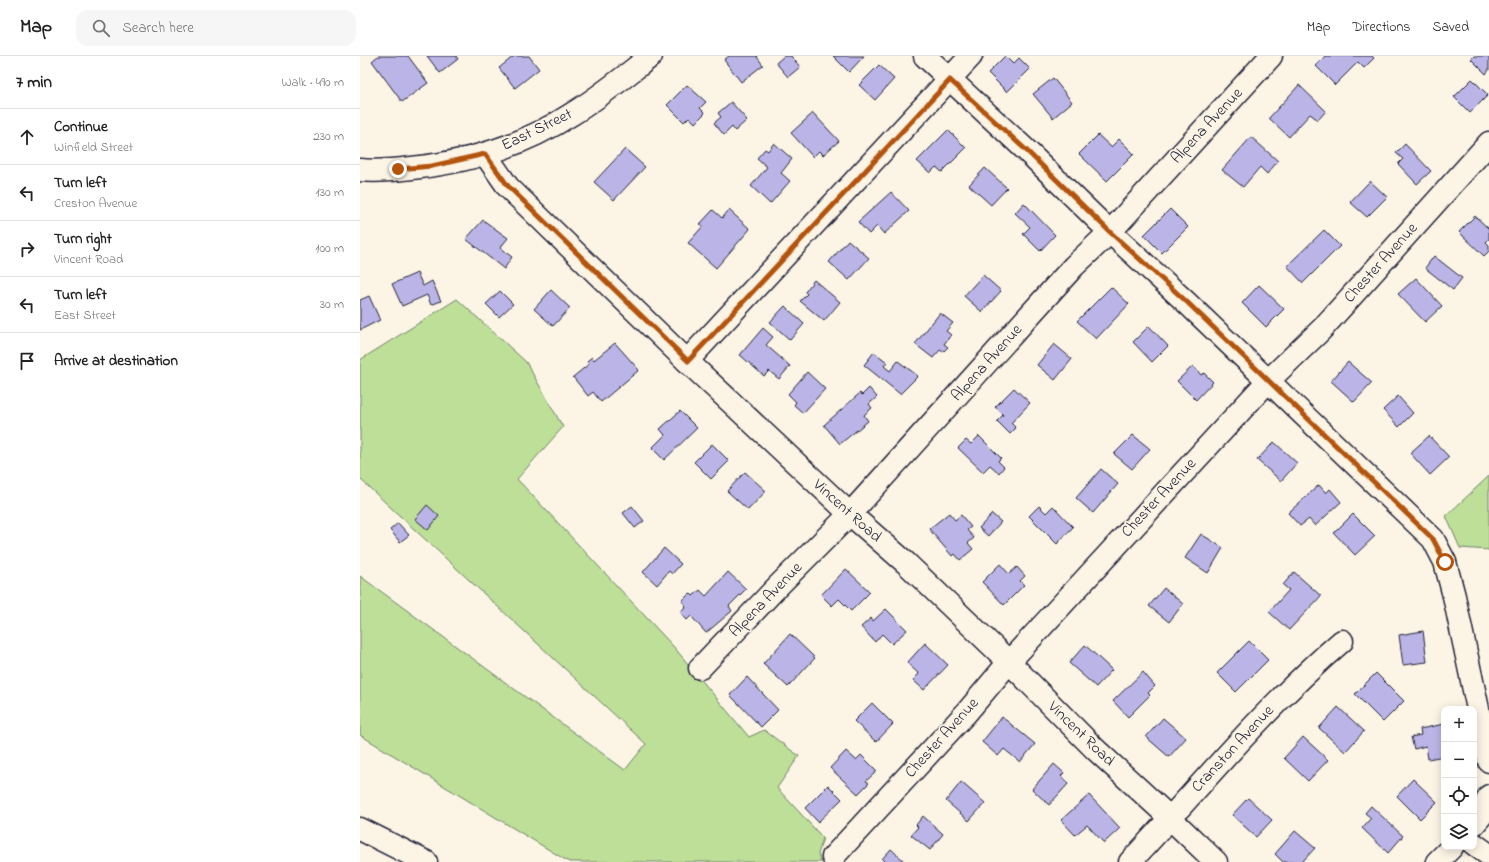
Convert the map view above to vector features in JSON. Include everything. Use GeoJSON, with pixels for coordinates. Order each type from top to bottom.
{"type":"FeatureCollection","features":[{"type":"Feature","properties":{"kind":"main road","name":"East Street"},"geometry":{"type":"LineString","coordinates":[[360,170],[432,166],[485,154],[507,147],[538,134],[572,115],[599,97],[651,56]]}},
{"type":"Feature","properties":{"kind":"main road"},"geometry":{"type":"LineString","coordinates":[[925,56],[1027,151],[1110,232],[1188,303],[1433,539],[1445,562],[1454,596],[1489,760]]}},
{"type":"Feature","properties":{"kind":"main road"},"geometry":{"type":"LineString","coordinates":[[688,361],[972,56]]}},
{"type":"Feature","properties":{"kind":"main road","name":"Alpena Avenue"},"geometry":{"type":"LineString","coordinates":[[700,668],[778,586],[850,514],[1074,266],[1110,232],[1271,56]]}},
{"type":"Feature","properties":{"kind":"main road","name":"Chester Avenue"},"geometry":{"type":"LineString","coordinates":[[833,857],[967,712],[1009,662],[1268,381],[1321,330],[1489,143]]}},
{"type":"Feature","properties":{"kind":"main road","name":"Vincent Road"},"geometry":{"type":"LineString","coordinates":[[485,154],[508,186],[688,361],[850,514],[906,563],[1009,662],[1095,749],[1216,862]]}},
{"type":"Feature","properties":{"kind":"main road","name":"Cranston Avenue"},"geometry":{"type":"LineString","coordinates":[[1130,862],[1253,725],[1310,668],[1342,641]]}},
{"type":"Feature","properties":{"kind":"main road"},"geometry":{"type":"LineString","coordinates":[[1481,821],[1489,796]]}},
{"type":"Feature","properties":{"kind":"main road"},"geometry":{"type":"LineString","coordinates":[[360,816],[401,849]]}},
{"type":"Feature","properties":{"kind":"main road"},"geometry":{"type":"LineString","coordinates":[[360,829],[426,862]]}},
{"type":"Feature","properties":{"kind":"main road"},"geometry":{"type":"LineString","coordinates":[[1477,846],[1489,855]]}},
{"type":"Feature","properties":{"kind":"main road"},"geometry":{"type":"LineString","coordinates":[[1437,862],[1449,850]]}},
{"type":"Feature","properties":{"kind":"green space"},"geometry":{"type":"Polygon","coordinates":[[[457,299],[526,362],[563,427],[517,479],[673,646],[749,737],[764,730],[799,756],[777,788],[823,838],[818,854],[821,862],[569,862],[360,735],[360,576],[625,770],[646,744],[360,479],[360,360],[457,299]]]}},
{"type":"Feature","properties":{"kind":"green space"},"geometry":{"type":"Polygon","coordinates":[[[1489,476],[1489,550],[1460,548],[1446,516],[1489,476]]]}},
{"type":"Feature","properties":{"kind":"building"},"geometry":{"type":"Polygon","coordinates":[[[378,56],[408,56],[428,83],[402,102],[372,61],[378,56]]]}},
{"type":"Feature","properties":{"kind":"building"},"geometry":{"type":"Polygon","coordinates":[[[427,56],[456,56],[458,59],[440,73],[427,56]]]}},
{"type":"Feature","properties":{"kind":"building"},"geometry":{"type":"Polygon","coordinates":[[[514,56],[529,56],[539,69],[515,88],[499,68],[514,56]]]}},
{"type":"Feature","properties":{"kind":"building"},"geometry":{"type":"Polygon","coordinates":[[[729,56],[758,56],[757,57],[763,65],[741,82],[724,60],[729,56]]]}},
{"type":"Feature","properties":{"kind":"building"},"geometry":{"type":"Polygon","coordinates":[[[784,56],[791,56],[800,67],[788,77],[776,63],[784,56]]]}},
{"type":"Feature","properties":{"kind":"building"},"geometry":{"type":"Polygon","coordinates":[[[833,56],[864,56],[849,72],[833,56]]]}},
{"type":"Feature","properties":{"kind":"building"},"geometry":{"type":"Polygon","coordinates":[[[1005,56],[1013,64],[1019,58],[1030,69],[1007,92],[988,73],[1005,56]]]}},
{"type":"Feature","properties":{"kind":"building"},"geometry":{"type":"Polygon","coordinates":[[[1325,56],[1372,56],[1374,58],[1364,68],[1358,62],[1335,85],[1316,66],[1325,56]]]}},
{"type":"Feature","properties":{"kind":"building"},"geometry":{"type":"Polygon","coordinates":[[[1474,56],[1489,56],[1489,70],[1486,74],[1471,59],[1474,56]]]}},
{"type":"Feature","properties":{"kind":"building"},"geometry":{"type":"Polygon","coordinates":[[[879,65],[894,79],[875,100],[859,85],[879,65]]]}},
{"type":"Feature","properties":{"kind":"building"},"geometry":{"type":"Polygon","coordinates":[[[1053,78],[1072,102],[1053,118],[1033,94],[1053,78]]]}},
{"type":"Feature","properties":{"kind":"building"},"geometry":{"type":"Polygon","coordinates":[[[1472,79],[1488,95],[1470,113],[1454,97],[1472,79]]]}},
{"type":"Feature","properties":{"kind":"building"},"geometry":{"type":"Polygon","coordinates":[[[687,85],[706,102],[700,108],[705,113],[695,123],[689,117],[684,122],[667,105],[687,85]]]}},
{"type":"Feature","properties":{"kind":"building"},"geometry":{"type":"Polygon","coordinates":[[[1299,85],[1326,111],[1318,120],[1310,114],[1289,137],[1269,118],[1299,85]]]}},
{"type":"Feature","properties":{"kind":"building"},"geometry":{"type":"Polygon","coordinates":[[[731,102],[747,120],[735,131],[732,127],[724,135],[714,123],[721,117],[718,113],[731,102]]]}},
{"type":"Feature","properties":{"kind":"building"},"geometry":{"type":"Polygon","coordinates":[[[813,113],[839,141],[823,155],[819,151],[813,157],[791,133],[813,113]]]}},
{"type":"Feature","properties":{"kind":"building"},"geometry":{"type":"Polygon","coordinates":[[[948,130],[966,148],[942,172],[936,167],[930,173],[917,161],[948,130]]]}},
{"type":"Feature","properties":{"kind":"building"},"geometry":{"type":"Polygon","coordinates":[[[1098,135],[1111,147],[1119,139],[1134,154],[1107,181],[1079,154],[1098,135]]]}},
{"type":"Feature","properties":{"kind":"building"},"geometry":{"type":"Polygon","coordinates":[[[1251,137],[1278,161],[1267,174],[1260,167],[1243,187],[1222,170],[1251,137]]]}},
{"type":"Feature","properties":{"kind":"building"},"geometry":{"type":"Polygon","coordinates":[[[774,143],[792,159],[781,173],[790,181],[770,204],[751,186],[767,167],[757,158],[765,149],[768,151],[774,143]]]}},
{"type":"Feature","properties":{"kind":"building"},"geometry":{"type":"Polygon","coordinates":[[[1405,144],[1431,171],[1417,184],[1398,164],[1403,159],[1396,153],[1405,144]]]}},
{"type":"Feature","properties":{"kind":"building"},"geometry":{"type":"Polygon","coordinates":[[[625,149],[645,167],[614,200],[594,182],[625,149]]]}},
{"type":"Feature","properties":{"kind":"building"},"geometry":{"type":"Polygon","coordinates":[[[985,168],[1007,188],[991,205],[969,185],[985,168]]]}},
{"type":"Feature","properties":{"kind":"building"},"geometry":{"type":"Polygon","coordinates":[[[1370,181],[1387,197],[1367,217],[1350,202],[1370,181]]]}},
{"type":"Feature","properties":{"kind":"building"},"geometry":{"type":"Polygon","coordinates":[[[891,192],[909,211],[884,234],[877,226],[869,234],[858,222],[891,192]]]}},
{"type":"Feature","properties":{"kind":"building"},"geometry":{"type":"Polygon","coordinates":[[[1024,203],[1055,235],[1040,251],[1023,234],[1030,227],[1015,213],[1024,203]]]}},
{"type":"Feature","properties":{"kind":"building"},"geometry":{"type":"Polygon","coordinates":[[[1170,209],[1188,227],[1162,253],[1144,235],[1170,209]]]}},
{"type":"Feature","properties":{"kind":"building"},"geometry":{"type":"Polygon","coordinates":[[[713,210],[722,218],[729,210],[750,229],[716,268],[688,243],[703,226],[700,224],[713,210]]]}},
{"type":"Feature","properties":{"kind":"building"},"geometry":{"type":"Polygon","coordinates":[[[1475,216],[1489,229],[1489,239],[1486,242],[1489,245],[1489,251],[1484,256],[1459,232],[1475,216]]]}},
{"type":"Feature","properties":{"kind":"building"},"geometry":{"type":"Polygon","coordinates":[[[483,220],[508,238],[500,248],[512,257],[504,269],[466,239],[483,220]]]}},
{"type":"Feature","properties":{"kind":"building"},"geometry":{"type":"Polygon","coordinates":[[[1324,230],[1340,246],[1303,283],[1287,266],[1324,230]]]}},
{"type":"Feature","properties":{"kind":"building"},"geometry":{"type":"Polygon","coordinates":[[[848,240],[869,258],[849,280],[829,262],[848,240]]]}},
{"type":"Feature","properties":{"kind":"building"},"geometry":{"type":"Polygon","coordinates":[[[1434,256],[1462,278],[1453,290],[1425,268],[1434,256]]]}},
{"type":"Feature","properties":{"kind":"building"},"geometry":{"type":"Polygon","coordinates":[[[417,273],[423,286],[432,281],[441,301],[431,305],[427,295],[402,306],[392,284],[417,273]]]}},
{"type":"Feature","properties":{"kind":"building"},"geometry":{"type":"Polygon","coordinates":[[[983,275],[1001,291],[982,312],[964,296],[983,275]]]}},
{"type":"Feature","properties":{"kind":"building"},"geometry":{"type":"Polygon","coordinates":[[[1416,278],[1442,306],[1425,322],[1398,294],[1416,278]]]}},
{"type":"Feature","properties":{"kind":"building"},"geometry":{"type":"Polygon","coordinates":[[[814,280],[840,302],[824,321],[800,301],[807,294],[805,292],[814,280]]]}},
{"type":"Feature","properties":{"kind":"building"},"geometry":{"type":"Polygon","coordinates":[[[1259,285],[1284,309],[1266,327],[1242,303],[1259,285]]]}},
{"type":"Feature","properties":{"kind":"building"},"geometry":{"type":"Polygon","coordinates":[[[1111,287],[1129,304],[1096,339],[1077,321],[1111,287]]]}},
{"type":"Feature","properties":{"kind":"building"},"geometry":{"type":"Polygon","coordinates":[[[551,290],[570,308],[553,326],[534,309],[551,290]]]}},
{"type":"Feature","properties":{"kind":"building"},"geometry":{"type":"Polygon","coordinates":[[[500,291],[513,304],[499,317],[486,304],[500,291]]]}},
{"type":"Feature","properties":{"kind":"building"},"geometry":{"type":"Polygon","coordinates":[[[369,296],[380,320],[360,330],[360,300],[369,296]]]}},
{"type":"Feature","properties":{"kind":"building"},"geometry":{"type":"Polygon","coordinates":[[[785,306],[804,324],[790,340],[770,322],[785,306]]]}},
{"type":"Feature","properties":{"kind":"building"},"geometry":{"type":"Polygon","coordinates":[[[940,313],[953,323],[946,331],[951,335],[944,344],[948,347],[943,352],[940,350],[933,358],[915,344],[940,313]]]}},
{"type":"Feature","properties":{"kind":"building"},"geometry":{"type":"Polygon","coordinates":[[[1149,326],[1168,346],[1152,362],[1133,342],[1149,326]]]}},
{"type":"Feature","properties":{"kind":"building"},"geometry":{"type":"Polygon","coordinates":[[[763,328],[773,337],[766,345],[790,366],[779,379],[769,371],[764,376],[740,355],[763,328]]]}},
{"type":"Feature","properties":{"kind":"building"},"geometry":{"type":"Polygon","coordinates":[[[615,343],[639,370],[601,402],[593,392],[588,396],[573,377],[589,364],[587,361],[592,357],[594,360],[615,343]]]}},
{"type":"Feature","properties":{"kind":"building"},"geometry":{"type":"Polygon","coordinates":[[[1054,344],[1072,359],[1055,380],[1037,365],[1054,344]]]}},
{"type":"Feature","properties":{"kind":"building"},"geometry":{"type":"Polygon","coordinates":[[[874,352],[887,362],[884,366],[890,371],[898,361],[918,376],[900,394],[864,365],[874,352]]]}},
{"type":"Feature","properties":{"kind":"building"},"geometry":{"type":"Polygon","coordinates":[[[1348,362],[1372,383],[1354,402],[1331,381],[1348,362]]]}},
{"type":"Feature","properties":{"kind":"building"},"geometry":{"type":"Polygon","coordinates":[[[1193,366],[1201,375],[1204,373],[1213,382],[1196,400],[1177,381],[1193,366]]]}},
{"type":"Feature","properties":{"kind":"building"},"geometry":{"type":"Polygon","coordinates":[[[807,372],[825,389],[803,413],[794,405],[796,402],[788,394],[807,372]]]}},
{"type":"Feature","properties":{"kind":"building"},"geometry":{"type":"Polygon","coordinates":[[[869,388],[877,397],[869,404],[872,408],[864,415],[868,421],[840,444],[824,425],[860,393],[862,395],[869,388]]]}},
{"type":"Feature","properties":{"kind":"building"},"geometry":{"type":"Polygon","coordinates":[[[1014,388],[1030,403],[1011,423],[1016,428],[1010,434],[997,421],[1003,415],[995,407],[1014,388]]]}},
{"type":"Feature","properties":{"kind":"building"},"geometry":{"type":"Polygon","coordinates":[[[1398,396],[1413,413],[1399,427],[1383,410],[1398,396]]]}},
{"type":"Feature","properties":{"kind":"building"},"geometry":{"type":"Polygon","coordinates":[[[680,411],[697,428],[664,460],[652,448],[665,435],[660,429],[680,411]]]}},
{"type":"Feature","properties":{"kind":"building"},"geometry":{"type":"Polygon","coordinates":[[[1133,435],[1150,449],[1132,469],[1114,454],[1133,435]]]}},
{"type":"Feature","properties":{"kind":"building"},"geometry":{"type":"Polygon","coordinates":[[[979,436],[1001,458],[998,461],[1004,467],[999,473],[990,465],[983,472],[958,448],[966,440],[971,444],[979,436]]]}},
{"type":"Feature","properties":{"kind":"building"},"geometry":{"type":"Polygon","coordinates":[[[1429,436],[1449,457],[1430,475],[1410,453],[1429,436]]]}},
{"type":"Feature","properties":{"kind":"building"},"geometry":{"type":"Polygon","coordinates":[[[1274,442],[1297,463],[1281,481],[1257,460],[1274,442]]]}},
{"type":"Feature","properties":{"kind":"building"},"geometry":{"type":"Polygon","coordinates":[[[712,444],[729,461],[711,479],[694,462],[712,444]]]}},
{"type":"Feature","properties":{"kind":"building"},"geometry":{"type":"Polygon","coordinates":[[[1101,469],[1118,484],[1093,513],[1076,498],[1101,469]]]}},
{"type":"Feature","properties":{"kind":"building"},"geometry":{"type":"Polygon","coordinates":[[[745,472],[766,491],[748,510],[727,491],[745,472]]]}},
{"type":"Feature","properties":{"kind":"building"},"geometry":{"type":"Polygon","coordinates":[[[1319,485],[1326,493],[1330,489],[1341,502],[1315,526],[1309,519],[1300,526],[1288,513],[1319,485]]]}},
{"type":"Feature","properties":{"kind":"building"},"geometry":{"type":"Polygon","coordinates":[[[427,505],[439,516],[428,530],[415,519],[427,505]]]}},
{"type":"Feature","properties":{"kind":"building"},"geometry":{"type":"Polygon","coordinates":[[[632,506],[644,521],[635,528],[623,513],[632,506]]]}},
{"type":"Feature","properties":{"kind":"building"},"geometry":{"type":"Polygon","coordinates":[[[1039,506],[1046,513],[1053,506],[1073,527],[1057,544],[1029,516],[1039,506]]]}},
{"type":"Feature","properties":{"kind":"building"},"geometry":{"type":"Polygon","coordinates":[[[949,513],[955,520],[961,515],[971,527],[967,530],[974,538],[968,543],[973,549],[960,560],[955,554],[952,556],[929,529],[949,513]]]}},
{"type":"Feature","properties":{"kind":"building"},"geometry":{"type":"Polygon","coordinates":[[[992,514],[1001,522],[988,536],[979,528],[992,514]]]}},
{"type":"Feature","properties":{"kind":"building"},"geometry":{"type":"Polygon","coordinates":[[[1353,514],[1375,536],[1355,555],[1334,533],[1353,514]]]}},
{"type":"Feature","properties":{"kind":"building"},"geometry":{"type":"Polygon","coordinates":[[[398,523],[409,535],[400,542],[390,530],[398,523]]]}},
{"type":"Feature","properties":{"kind":"building"},"geometry":{"type":"Polygon","coordinates":[[[1201,534],[1223,548],[1208,573],[1185,558],[1201,534]]]}},
{"type":"Feature","properties":{"kind":"building"},"geometry":{"type":"Polygon","coordinates":[[[664,548],[681,564],[672,574],[669,571],[657,585],[643,572],[664,548]]]}},
{"type":"Feature","properties":{"kind":"building"},"geometry":{"type":"Polygon","coordinates":[[[1000,564],[1009,574],[1017,567],[1025,576],[1020,581],[1024,585],[1004,605],[982,582],[1000,564]]]}},
{"type":"Feature","properties":{"kind":"building"},"geometry":{"type":"Polygon","coordinates":[[[846,569],[870,592],[851,611],[839,599],[832,606],[821,595],[846,569]]]}},
{"type":"Feature","properties":{"kind":"building"},"geometry":{"type":"Polygon","coordinates":[[[728,572],[746,589],[729,606],[732,611],[706,633],[691,616],[687,620],[680,612],[686,606],[682,601],[690,593],[693,596],[700,590],[706,596],[728,572]]]}},
{"type":"Feature","properties":{"kind":"building"},"geometry":{"type":"Polygon","coordinates":[[[1294,572],[1321,596],[1289,630],[1269,612],[1289,590],[1283,585],[1294,572]]]}},
{"type":"Feature","properties":{"kind":"building"},"geometry":{"type":"Polygon","coordinates":[[[1164,588],[1183,604],[1169,622],[1149,606],[1164,588]]]}},
{"type":"Feature","properties":{"kind":"building"},"geometry":{"type":"Polygon","coordinates":[[[886,609],[907,630],[892,644],[882,634],[875,642],[861,627],[871,618],[873,621],[886,609]]]}},
{"type":"Feature","properties":{"kind":"building"},"geometry":{"type":"Polygon","coordinates":[[[1423,631],[1427,662],[1403,665],[1399,635],[1423,631]]]}},
{"type":"Feature","properties":{"kind":"building"},"geometry":{"type":"Polygon","coordinates":[[[790,634],[815,658],[788,687],[763,664],[790,634]]]}},
{"type":"Feature","properties":{"kind":"building"},"geometry":{"type":"Polygon","coordinates":[[[1249,641],[1268,660],[1236,692],[1217,673],[1249,641]]]}},
{"type":"Feature","properties":{"kind":"building"},"geometry":{"type":"Polygon","coordinates":[[[925,643],[948,665],[924,690],[913,680],[919,674],[907,663],[925,643]]]}},
{"type":"Feature","properties":{"kind":"building"},"geometry":{"type":"Polygon","coordinates":[[[1085,645],[1112,670],[1096,687],[1069,663],[1085,645]]]}},
{"type":"Feature","properties":{"kind":"building"},"geometry":{"type":"Polygon","coordinates":[[[1143,672],[1155,686],[1148,693],[1150,695],[1128,717],[1113,701],[1143,672]]]}},
{"type":"Feature","properties":{"kind":"building"},"geometry":{"type":"Polygon","coordinates":[[[1376,673],[1404,701],[1383,722],[1355,694],[1376,673]]]}},
{"type":"Feature","properties":{"kind":"building"},"geometry":{"type":"Polygon","coordinates":[[[747,677],[778,710],[761,727],[730,695],[747,677]]]}},
{"type":"Feature","properties":{"kind":"building"},"geometry":{"type":"Polygon","coordinates":[[[872,703],[893,724],[876,742],[854,721],[872,703]]]}},
{"type":"Feature","properties":{"kind":"building"},"geometry":{"type":"Polygon","coordinates":[[[1338,707],[1364,731],[1345,752],[1319,728],[1338,707]]]}},
{"type":"Feature","properties":{"kind":"building"},"geometry":{"type":"Polygon","coordinates":[[[1002,717],[1035,744],[1020,762],[1004,749],[998,756],[982,742],[1002,717]]]}},
{"type":"Feature","properties":{"kind":"building"},"geometry":{"type":"Polygon","coordinates":[[[1163,718],[1186,738],[1169,757],[1146,737],[1163,718]]]}},
{"type":"Feature","properties":{"kind":"building"},"geometry":{"type":"Polygon","coordinates":[[[1441,725],[1441,757],[1428,759],[1426,746],[1414,749],[1411,737],[1421,735],[1420,729],[1441,725]]]}},
{"type":"Feature","properties":{"kind":"building"},"geometry":{"type":"Polygon","coordinates":[[[1303,737],[1328,760],[1308,781],[1284,758],[1303,737]]]}},
{"type":"Feature","properties":{"kind":"building"},"geometry":{"type":"Polygon","coordinates":[[[846,751],[856,760],[861,755],[877,771],[866,781],[869,783],[858,794],[830,768],[846,751]]]}},
{"type":"Feature","properties":{"kind":"building"},"geometry":{"type":"Polygon","coordinates":[[[1054,764],[1064,773],[1061,776],[1069,783],[1049,805],[1032,789],[1054,764]]]}},
{"type":"Feature","properties":{"kind":"building"},"geometry":{"type":"Polygon","coordinates":[[[1413,779],[1437,802],[1420,819],[1397,796],[1413,779]]]}},
{"type":"Feature","properties":{"kind":"building"},"geometry":{"type":"Polygon","coordinates":[[[961,782],[985,803],[969,821],[946,801],[961,782]]]}},
{"type":"Feature","properties":{"kind":"building"},"geometry":{"type":"Polygon","coordinates":[[[828,785],[842,799],[818,822],[805,808],[828,785]]]}},
{"type":"Feature","properties":{"kind":"building"},"geometry":{"type":"Polygon","coordinates":[[[1089,795],[1120,828],[1104,843],[1087,825],[1075,835],[1061,820],[1089,795]]]}},
{"type":"Feature","properties":{"kind":"building"},"geometry":{"type":"Polygon","coordinates":[[[1248,798],[1272,820],[1256,837],[1232,815],[1248,798]]]}},
{"type":"Feature","properties":{"kind":"building"},"geometry":{"type":"Polygon","coordinates":[[[1371,806],[1403,836],[1388,853],[1362,828],[1371,818],[1365,813],[1371,806]]]}},
{"type":"Feature","properties":{"kind":"building"},"geometry":{"type":"Polygon","coordinates":[[[923,816],[943,834],[930,850],[911,835],[918,827],[916,825],[923,816]]]}},
{"type":"Feature","properties":{"kind":"building"},"geometry":{"type":"Polygon","coordinates":[[[1295,831],[1315,848],[1302,862],[1283,862],[1275,854],[1295,831]]]}},
{"type":"Feature","properties":{"kind":"building"},"geometry":{"type":"Polygon","coordinates":[[[891,849],[905,862],[885,862],[882,859],[891,849]]]}},
{"type":"Feature","properties":{"kind":"route"},"geometry":{"type":"LineString","coordinates":[[398,169],[432,166],[485,154],[508,186],[688,361],[950,80],[1027,151],[1110,232],[1188,303],[1433,539],[1445,562]]}}]}
